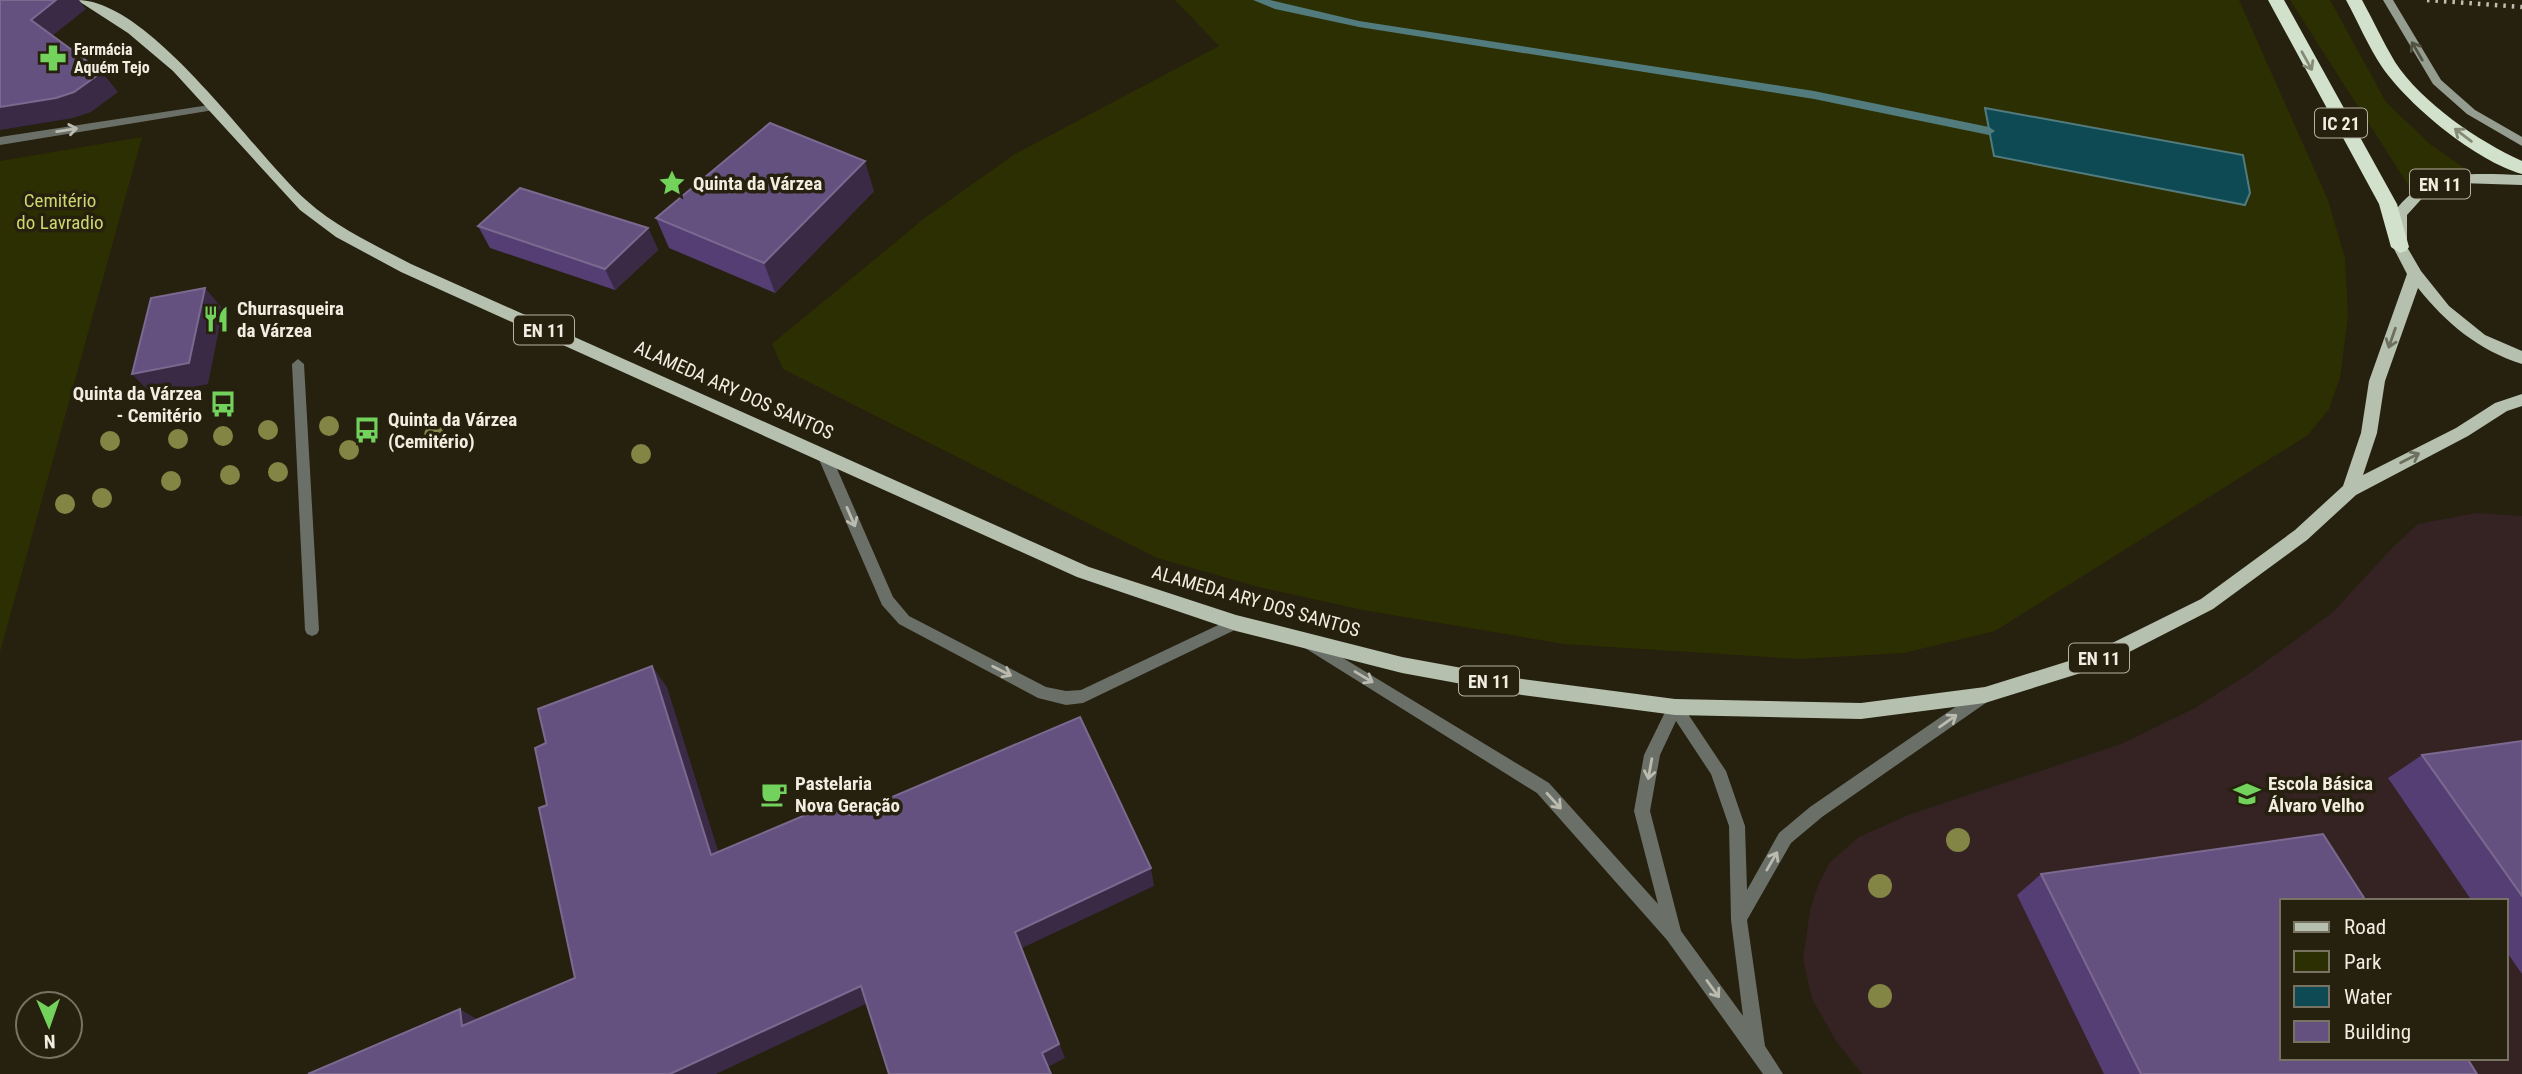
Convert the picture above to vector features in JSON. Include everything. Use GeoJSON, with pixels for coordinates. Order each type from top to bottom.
{"type":"FeatureCollection","features":[{"type":"Feature","properties":{"kind":"highway","name":"IC 21"},"geometry":{"type":"LineString","coordinates":[[2276,0],[2314,74],[2388,204],[2400,247]]}},
{"type":"Feature","properties":{"kind":"highway"},"geometry":{"type":"LineString","coordinates":[[2354,0],[2389,65],[2415,96],[2483,150],[2522,168]]}},
{"type":"Feature","properties":{"kind":"main road","name":"EN 11"},"geometry":{"type":"LineString","coordinates":[[83,0],[108,12],[161,54],[216,107]]}},
{"type":"Feature","properties":{"kind":"main road","name":"ALAMEDA ARY DOS SANTOS"},"geometry":{"type":"LineString","coordinates":[[216,107],[304,207],[341,233],[406,268],[1083,572],[1236,623],[1402,665],[1482,680],[1675,706],[1861,710],[1985,695],[2093,661],[2207,604],[2301,535],[2350,490],[2462,432],[2501,407],[2522,400]]}},
{"type":"Feature","properties":{"kind":"main road","name":"EN 11"},"geometry":{"type":"LineString","coordinates":[[2400,247],[2400,214],[2421,191],[2459,178],[2522,180]]}},
{"type":"Feature","properties":{"kind":"main road"},"geometry":{"type":"LineString","coordinates":[[2400,247],[2415,274],[2444,310],[2479,339],[2522,358]]}},
{"type":"Feature","properties":{"kind":"main road","name":"ALAMEDA ARY DOS SANTOS"},"geometry":{"type":"LineString","coordinates":[[2350,490],[2369,433],[2377,381],[2415,274]]}},
{"type":"Feature","properties":{"kind":"street"},"geometry":{"type":"LineString","coordinates":[[2388,0],[2437,82],[2471,112],[2522,142]]}},
{"type":"Feature","properties":{"kind":"street"},"geometry":{"type":"LineString","coordinates":[[0,141],[216,107]]}},
{"type":"Feature","properties":{"kind":"street"},"geometry":{"type":"LineString","coordinates":[[298,364],[312,630]]}},
{"type":"Feature","properties":{"kind":"street"},"geometry":{"type":"LineString","coordinates":[[824,455],[887,601],[904,620],[1043,692],[1066,698],[1083,696],[1236,623]]}},
{"type":"Feature","properties":{"kind":"street"},"geometry":{"type":"LineString","coordinates":[[1306,641],[1543,788],[1673,934],[1774,1074]]}},
{"type":"Feature","properties":{"kind":"street"},"geometry":{"type":"LineString","coordinates":[[1739,920],[1785,838],[1816,813],[1985,695]]}},
{"type":"Feature","properties":{"kind":"street"},"geometry":{"type":"LineString","coordinates":[[1673,934],[1642,811],[1652,755],[1675,706]]}},
{"type":"Feature","properties":{"kind":"street"},"geometry":{"type":"LineString","coordinates":[[1675,706],[1718,771],[1737,826],[1739,920],[1756,1048]]}},
{"type":"Feature","properties":{"kind":"shaded area","name":"Escola Básica Álvaro Velho"},"geometry":{"type":"Polygon","coordinates":[[[2476,513],[2522,516],[2522,1074],[1862,1074],[1836,1041],[1812,999],[1803,959],[1810,910],[1818,885],[1830,862],[1859,837],[1908,815],[2121,744],[2195,708],[2253,671],[2332,613],[2418,524],[2476,513]]]}},
{"type":"Feature","properties":{"kind":"green space"},"geometry":{"type":"Polygon","coordinates":[[[1175,0],[2239,0],[2328,200],[2345,258],[2348,316],[2340,378],[2329,409],[2308,435],[1995,631],[1904,653],[1799,659],[1564,644],[1363,610],[1259,587],[1157,558],[783,369],[772,344],[926,217],[1015,154],[1219,46],[1175,0]]]}},
{"type":"Feature","properties":{"kind":"green space"},"geometry":{"type":"Polygon","coordinates":[[[2290,0],[2330,0],[2386,102],[2430,144],[2470,172],[2445,175],[2410,188],[2290,0]]]}},
{"type":"Feature","properties":{"kind":"green space","name":"Cemitério do Lavradio"},"geometry":{"type":"Polygon","coordinates":[[[142,137],[0,652],[0,161],[142,137]]]}},
{"type":"Feature","properties":{"kind":"water"},"geometry":{"type":"Polygon","coordinates":[[[1985,108],[2243,155],[2250,193],[2245,205],[1994,156],[1985,108]]]}},
{"type":"Feature","properties":{"kind":"building"},"geometry":{"type":"Polygon","coordinates":[[[0,0],[56,0],[31,20],[102,72],[74,92],[56,98],[0,107],[0,0]]]}},
{"type":"Feature","properties":{"kind":"building"},"geometry":{"type":"Polygon","coordinates":[[[770,123],[865,161],[764,263],[656,218],[770,123]]]}},
{"type":"Feature","properties":{"kind":"building"},"geometry":{"type":"Polygon","coordinates":[[[520,188],[648,228],[605,269],[478,226],[520,188]]]}},
{"type":"Feature","properties":{"kind":"building"},"geometry":{"type":"Polygon","coordinates":[[[205,288],[189,363],[132,374],[151,298],[205,288]]]}},
{"type":"Feature","properties":{"kind":"building"},"geometry":{"type":"Polygon","coordinates":[[[652,666],[711,855],[843,799],[850,815],[1080,717],[1151,868],[1015,932],[1059,1044],[1042,1053],[1051,1074],[889,1074],[861,986],[670,1074],[308,1074],[460,1009],[462,1026],[575,978],[539,808],[547,805],[535,748],[546,743],[538,709],[652,666]]]}},
{"type":"Feature","properties":{"kind":"building"},"geometry":{"type":"Polygon","coordinates":[[[2522,741],[2522,896],[2422,755],[2522,741]]]}},
{"type":"Feature","properties":{"kind":"building"},"geometry":{"type":"Polygon","coordinates":[[[2323,834],[2365,899],[2280,899],[2280,1060],[2468,1060],[2477,1074],[2141,1074],[2041,874],[2323,834]]]}},
{"type":"Feature","properties":{"kind":"waterway"},"geometry":{"type":"LineString","coordinates":[[1259,0],[1279,7],[1359,24],[1814,95],[1989,131]]}},
{"type":"Feature","properties":{"kind":"railway"},"geometry":{"type":"LineString","coordinates":[[2427,0],[2522,7]]}},
{"type":"Feature","properties":{"kind":"place","name":"Farmácia Aquém Tejo"},"geometry":{"type":"Point","coordinates":[53,58]}},
{"type":"Feature","properties":{"kind":"place","name":"Quinta da Várzea"},"geometry":{"type":"Point","coordinates":[672,183]}},
{"type":"Feature","properties":{"kind":"place","name":"Churrasqueira da Várzea"},"geometry":{"type":"Point","coordinates":[216,319]}},
{"type":"Feature","properties":{"kind":"place","name":"Quinta da Várzea - Cemitério"},"geometry":{"type":"Point","coordinates":[223,404]}},
{"type":"Feature","properties":{"kind":"place","name":"Quinta da Várzea (Cemitério)"},"geometry":{"type":"Point","coordinates":[367,430]}},
{"type":"Feature","properties":{"kind":"place","name":"Pastelaria Nova Geração"},"geometry":{"type":"Point","coordinates":[774,794]}},
{"type":"Feature","properties":{"kind":"place","name":"Escola Básica Álvaro Velho"},"geometry":{"type":"Point","coordinates":[2247,794]}}]}
